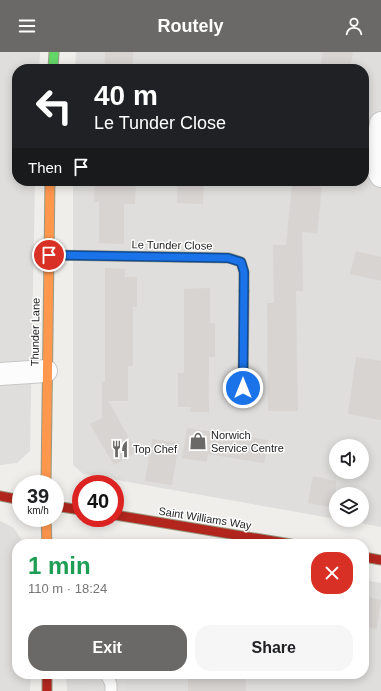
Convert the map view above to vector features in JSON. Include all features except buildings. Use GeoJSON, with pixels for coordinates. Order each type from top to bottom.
{"type":"FeatureCollection","features":[{"type":"Feature","properties":{"kind":"main road"},"geometry":{"type":"LineString","coordinates":[[53,64],[54,52]]}},
{"type":"Feature","properties":{"kind":"main road","name":"Thunder Lane"},"geometry":{"type":"LineString","coordinates":[[46,475],[46,371],[50,186]]}},
{"type":"Feature","properties":{"kind":"main road","name":"Le Tunder Close"},"geometry":{"type":"LineString","coordinates":[[49,255],[228,258],[241,262],[244,272],[243,388]]}},
{"type":"Feature","properties":{"kind":"main road"},"geometry":{"type":"LineString","coordinates":[[0,496],[12,498]]}},
{"type":"Feature","properties":{"kind":"main road","name":"Saint Williams Way"},"geometry":{"type":"LineString","coordinates":[[124,516],[261,539]]}},
{"type":"Feature","properties":{"kind":"main road"},"geometry":{"type":"LineString","coordinates":[[46,527],[47,539]]}},
{"type":"Feature","properties":{"kind":"main road"},"geometry":{"type":"LineString","coordinates":[[369,558],[381,560]]}},
{"type":"Feature","properties":{"kind":"main road"},"geometry":{"type":"LineString","coordinates":[[47,679],[47,691]]}},
{"type":"Feature","properties":{"kind":"street"},"geometry":{"type":"LineString","coordinates":[[380,173],[377,152],[381,123]]}},
{"type":"Feature","properties":{"kind":"street"},"geometry":{"type":"LineString","coordinates":[[0,374],[46,371]]}},
{"type":"Feature","properties":{"kind":"lane"},"geometry":{"type":"LineString","coordinates":[[108,679],[111,684],[111,691]]}},
{"type":"Feature","properties":{"kind":"shaded area"},"geometry":{"type":"Polygon","coordinates":[[[0,52],[40,52],[39,64],[12,64],[12,186],[35,186],[30,451],[17,463],[0,465],[0,52]]]}},
{"type":"Feature","properties":{"kind":"shaded area"},"geometry":{"type":"Polygon","coordinates":[[[76,52],[381,52],[381,527],[369,525],[369,487],[329,487],[329,518],[124,481],[124,475],[83,474],[73,465],[73,186],[369,186],[369,64],[75,64],[76,52]]]}},
{"type":"Feature","properties":{"kind":"shaded area"},"geometry":{"type":"Polygon","coordinates":[[[0,521],[14,528],[21,539],[12,539],[12,679],[31,679],[30,691],[0,691],[0,521]]]}},
{"type":"Feature","properties":{"kind":"shaded area"},"geometry":{"type":"Polygon","coordinates":[[[369,581],[381,583],[381,691],[67,691],[66,679],[369,679],[369,581]]]}},
{"type":"Feature","properties":{"kind":"shaded area"},"geometry":{"type":"Polygon","coordinates":[[[119,679],[127,679],[126,691],[87,691],[87,689],[111,684],[119,679]]]}},
{"type":"Feature","properties":{"kind":"traffic: fast"},"geometry":{"type":"LineString","coordinates":[[53,64],[54,52]]}},
{"type":"Feature","properties":{"kind":"traffic: fast"},"geometry":{"type":"LineString","coordinates":[[49,255],[229,258],[241,262],[244,272],[244,291]]}},
{"type":"Feature","properties":{"kind":"traffic: slow"},"geometry":{"type":"LineString","coordinates":[[46,475],[50,186]]}},
{"type":"Feature","properties":{"kind":"traffic: slow"},"geometry":{"type":"LineString","coordinates":[[46,527],[47,539]]}},
{"type":"Feature","properties":{"kind":"traffic: jam"},"geometry":{"type":"LineString","coordinates":[[243,388],[244,291]]}},
{"type":"Feature","properties":{"kind":"traffic: jam"},"geometry":{"type":"LineString","coordinates":[[0,496],[12,498]]}},
{"type":"Feature","properties":{"kind":"traffic: jam"},"geometry":{"type":"LineString","coordinates":[[64,507],[72,509]]}},
{"type":"Feature","properties":{"kind":"traffic: jam"},"geometry":{"type":"LineString","coordinates":[[124,516],[261,539]]}},
{"type":"Feature","properties":{"kind":"traffic: jam"},"geometry":{"type":"LineString","coordinates":[[369,558],[381,560]]}},
{"type":"Feature","properties":{"kind":"traffic: jam"},"geometry":{"type":"LineString","coordinates":[[47,679],[47,691]]}},
{"type":"Feature","properties":{"kind":"place","name":"Norwich Service Centre"},"geometry":{"type":"Point","coordinates":[198,441]}},
{"type":"Feature","properties":{"kind":"place","name":"Top Chef"},"geometry":{"type":"Point","coordinates":[120,449]}},
{"type":"Feature","properties":{"kind":"route"},"geometry":{"type":"LineString","coordinates":[[49,255],[228,258],[241,262],[244,272],[243,388]]}}]}
